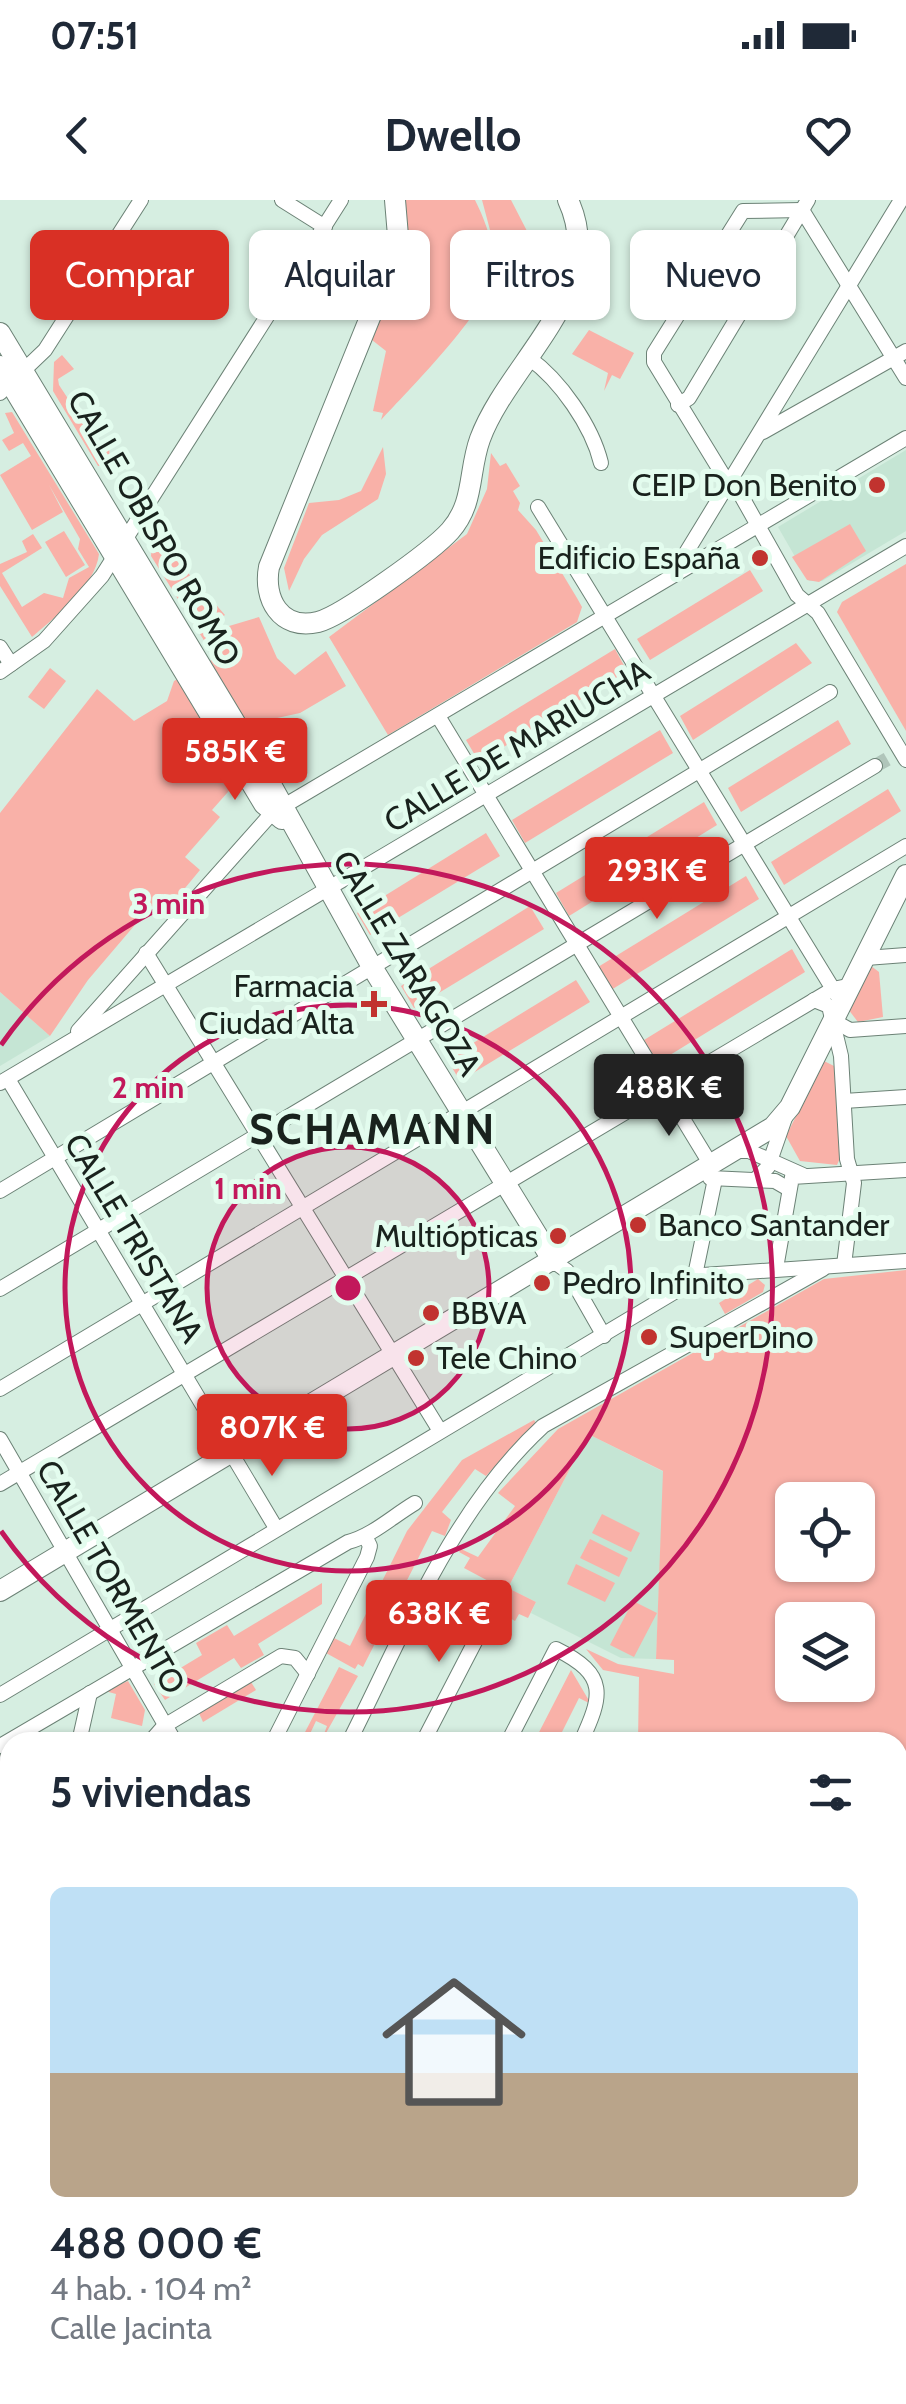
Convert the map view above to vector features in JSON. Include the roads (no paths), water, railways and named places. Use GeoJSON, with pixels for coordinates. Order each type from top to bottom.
{"type":"FeatureCollection","features":[{"type":"Feature","properties":{"kind":"street"},"geometry":{"type":"LineString","coordinates":[[13,383],[141,200]]}},
{"type":"Feature","properties":{"kind":"street"},"geometry":{"type":"LineString","coordinates":[[282,200],[326,227]]}},
{"type":"Feature","properties":{"kind":"street"},"geometry":{"type":"LineString","coordinates":[[0,647],[6,668],[74,612],[121,547],[341,200]]}},
{"type":"Feature","properties":{"kind":"street"},"geometry":{"type":"LineString","coordinates":[[395,200],[398,236],[394,258],[269,568],[265,588],[275,610],[300,622],[316,623],[337,614],[448,534],[470,496],[480,440],[576,272],[579,233],[568,200]]}},
{"type":"Feature","properties":{"kind":"street"},"geometry":{"type":"LineString","coordinates":[[672,575],[763,432],[901,200]]}},
{"type":"Feature","properties":{"kind":"street"},"geometry":{"type":"LineString","coordinates":[[805,205],[851,284],[900,354],[906,378]]}},
{"type":"Feature","properties":{"kind":"street"},"geometry":{"type":"LineString","coordinates":[[0,1289],[893,759],[843,684],[818,614],[805,606],[738,490],[729,485],[654,362],[654,353],[743,211],[805,205]]}},
{"type":"Feature","properties":{"kind":"street"},"geometry":{"type":"LineString","coordinates":[[678,405],[688,398],[805,205]]}},
{"type":"Feature","properties":{"kind":"street","name":"CALLE OBISPO ROMO"},"geometry":{"type":"LineString","coordinates":[[0,333],[13,383]]}},
{"type":"Feature","properties":{"kind":"street"},"geometry":{"type":"LineString","coordinates":[[763,432],[900,354]]}},
{"type":"Feature","properties":{"kind":"street"},"geometry":{"type":"LineString","coordinates":[[528,358],[545,369],[596,441],[601,463]]}},
{"type":"Feature","properties":{"kind":"street","name":"CALLE OBISPO ROMO"},"geometry":{"type":"LineString","coordinates":[[0,366],[121,547],[281,814]]}},
{"type":"Feature","properties":{"kind":"street"},"geometry":{"type":"LineString","coordinates":[[71,1040],[146,953],[281,814],[758,523],[906,438]]}},
{"type":"Feature","properties":{"kind":"street"},"geometry":{"type":"LineString","coordinates":[[538,508],[607,614],[786,917],[840,999],[850,1030],[906,1026]]}},
{"type":"Feature","properties":{"kind":"street","name":"CALLE DE MARIUCHA"},"geometry":{"type":"LineString","coordinates":[[4,1081],[906,546]]}},
{"type":"Feature","properties":{"kind":"street"},"geometry":{"type":"LineString","coordinates":[[0,1192],[843,684]]}},
{"type":"Feature","properties":{"kind":"street"},"geometry":{"type":"LineString","coordinates":[[438,716],[664,1090],[708,1173],[694,1280]]}},
{"type":"Feature","properties":{"kind":"street","name":"CALLE ZARAGOZA"},"geometry":{"type":"LineString","coordinates":[[281,814],[553,1261],[567,1271],[604,1336]]}},
{"type":"Feature","properties":{"kind":"street"},"geometry":{"type":"LineString","coordinates":[[0,1389],[906,846]]}},
{"type":"Feature","properties":{"kind":"street"},"geometry":{"type":"LineString","coordinates":[[756,1179],[770,1160],[840,999],[866,958],[906,876]]}},
{"type":"Feature","properties":{"kind":"street"},"geometry":{"type":"LineString","coordinates":[[146,953],[440,1431]]}},
{"type":"Feature","properties":{"kind":"street"},"geometry":{"type":"LineString","coordinates":[[866,958],[906,955]]}},
{"type":"Feature","properties":{"kind":"street"},"geometry":{"type":"LineString","coordinates":[[119,984],[118,996],[130,1006]]}},
{"type":"Feature","properties":{"kind":"street"},"geometry":{"type":"LineString","coordinates":[[814,1000],[829,1006],[840,999]]}},
{"type":"Feature","properties":{"kind":"street"},"geometry":{"type":"LineString","coordinates":[[0,1484],[814,1000],[840,999]]}},
{"type":"Feature","properties":{"kind":"street"},"geometry":{"type":"LineString","coordinates":[[354,1732],[450,1541],[543,1426],[836,1265],[854,1183],[844,1101],[840,999]]}},
{"type":"Feature","properties":{"kind":"street"},"geometry":{"type":"LineString","coordinates":[[817,1053],[831,1046],[841,1056]]}},
{"type":"Feature","properties":{"kind":"street","name":"CALLE TRISTANA"},"geometry":{"type":"LineString","coordinates":[[4,1081],[276,1528]]}},
{"type":"Feature","properties":{"kind":"street"},"geometry":{"type":"LineString","coordinates":[[844,1101],[906,1097]]}},
{"type":"Feature","properties":{"kind":"street"},"geometry":{"type":"LineString","coordinates":[[0,1591],[553,1261],[708,1173],[773,1128],[790,1107]]}},
{"type":"Feature","properties":{"kind":"street"},"geometry":{"type":"LineString","coordinates":[[778,1140],[781,1154],[799,1173]]}},
{"type":"Feature","properties":{"kind":"street"},"geometry":{"type":"LineString","coordinates":[[736,1152],[770,1160],[799,1173],[906,1170]]}},
{"type":"Feature","properties":{"kind":"street"},"geometry":{"type":"LineString","coordinates":[[708,1173],[756,1179],[787,1188]]}},
{"type":"Feature","properties":{"kind":"street"},"geometry":{"type":"LineString","coordinates":[[776,1268],[787,1188],[799,1173]]}},
{"type":"Feature","properties":{"kind":"street"},"geometry":{"type":"LineString","coordinates":[[0,1694],[694,1280],[709,1273],[906,1261]]}},
{"type":"Feature","properties":{"kind":"street","name":"CALLE TORMENTO"},"geometry":{"type":"LineString","coordinates":[[0,1439],[168,1732]]}},
{"type":"Feature","properties":{"kind":"street"},"geometry":{"type":"LineString","coordinates":[[26,1732],[348,1542],[366,1538],[380,1523],[415,1503]]}},
{"type":"Feature","properties":{"kind":"street"},"geometry":{"type":"LineString","coordinates":[[277,1732],[367,1557],[370,1546],[366,1538]]}},
{"type":"Feature","properties":{"kind":"street"},"geometry":{"type":"LineString","coordinates":[[428,1732],[493,1607]]}},
{"type":"Feature","properties":{"kind":"street"},"geometry":{"type":"LineString","coordinates":[[513,1732],[556,1649],[572,1657],[592,1678],[599,1694],[599,1704],[586,1732]]}},
{"type":"Feature","properties":{"kind":"street"},"geometry":{"type":"LineString","coordinates":[[159,1732],[281,1656],[295,1658],[308,1674]]}},
{"type":"Feature","properties":{"kind":"street"},"geometry":{"type":"LineString","coordinates":[[82,1732],[90,1693]]}},
{"type":"Feature","properties":{"kind":"tunnel"},"geometry":{"type":"LineString","coordinates":[[875,766],[889,758]]}},
{"type":"Feature","properties":{"kind":"place","name":"CEIP Don Benito"},"geometry":{"type":"Point","coordinates":[877,485]}},
{"type":"Feature","properties":{"kind":"place","name":"Edificio España"},"geometry":{"type":"Point","coordinates":[760,558]}},
{"type":"Feature","properties":{"kind":"place","name":"Farmacia Ciudad Alta"},"geometry":{"type":"Point","coordinates":[374,1004]}},
{"type":"Feature","properties":{"kind":"place","name":"Banco Santander"},"geometry":{"type":"Point","coordinates":[638,1225]}},
{"type":"Feature","properties":{"kind":"place","name":"Multiópticas"},"geometry":{"type":"Point","coordinates":[558,1236]}},
{"type":"Feature","properties":{"kind":"place","name":"Pedro Infinito"},"geometry":{"type":"Point","coordinates":[542,1283]}},
{"type":"Feature","properties":{"kind":"place","name":"BBVA"},"geometry":{"type":"Point","coordinates":[431,1313]}},
{"type":"Feature","properties":{"kind":"place","name":"SuperDino"},"geometry":{"type":"Point","coordinates":[649,1337]}},
{"type":"Feature","properties":{"kind":"place","name":"Tele Chino"},"geometry":{"type":"Point","coordinates":[416,1358]}},
{"type":"Feature","properties":{"kind":"district","name":"SCHAMANN"},"geometry":{"type":"Point","coordinates":[373,1129]}}]}
